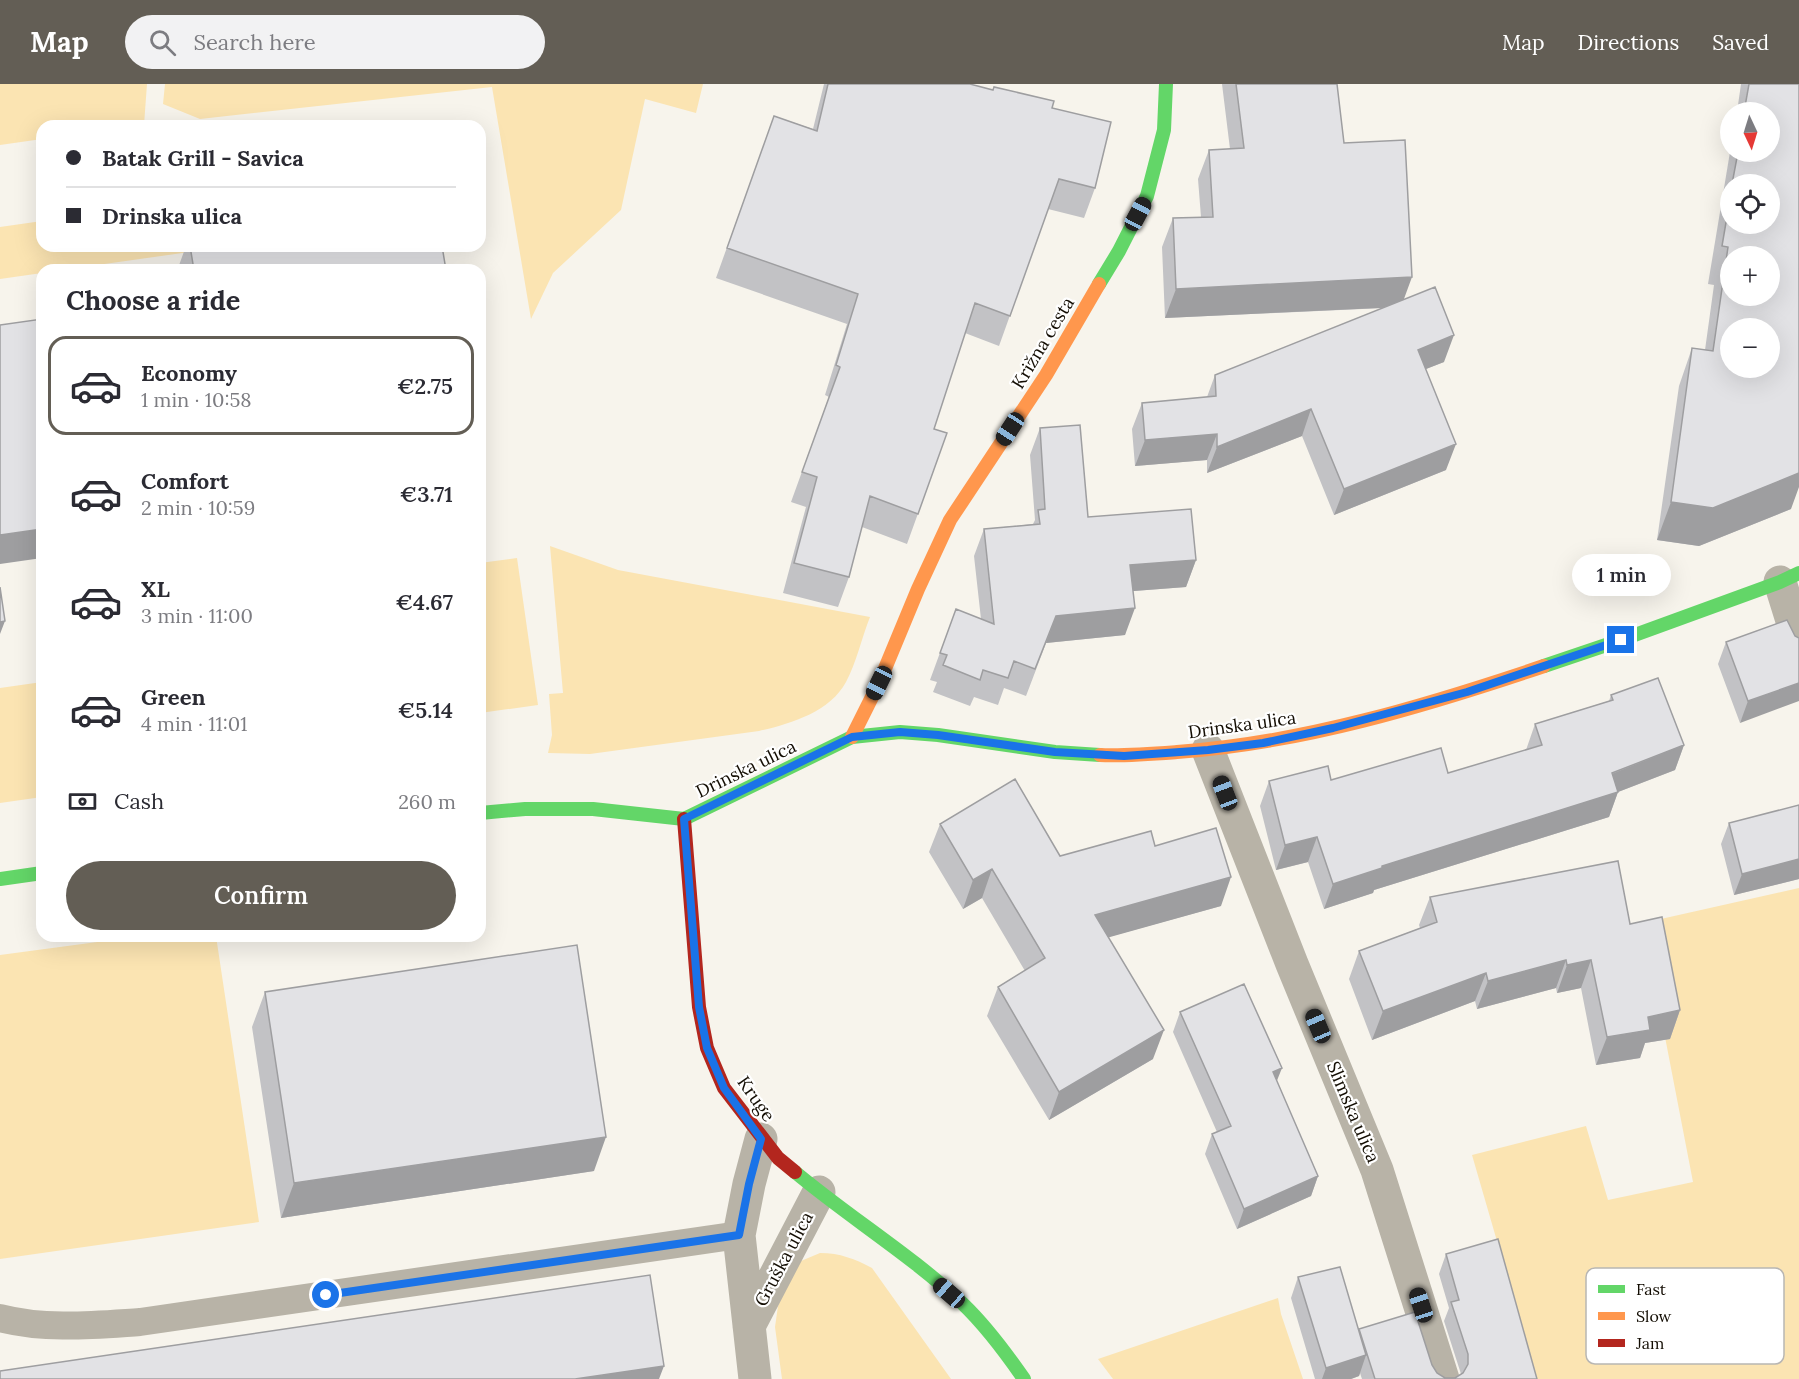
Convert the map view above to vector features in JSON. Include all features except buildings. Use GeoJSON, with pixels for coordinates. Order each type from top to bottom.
{"type":"FeatureCollection","features":[{"type":"Feature","properties":{"kind":"street","name":"Križna cesta"},"geometry":{"type":"LineString","coordinates":[[852,737],[879,683],[950,520],[1046,375],[1119,251],[1147,196],[1164,130],[1166,84]]}},
{"type":"Feature","properties":{"kind":"street","name":"Drinska ulica"},"geometry":{"type":"LineString","coordinates":[[684,819],[852,737],[900,732],[938,735],[1055,752],[1124,756],[1208,750],[1263,743],[1333,728],[1467,692],[1621,640],[1789,577]]}},
{"type":"Feature","properties":{"kind":"street"},"geometry":{"type":"LineString","coordinates":[[1789,577],[1799,643]]}},
{"type":"Feature","properties":{"kind":"street","name":"Slimska ulica"},"geometry":{"type":"LineString","coordinates":[[1208,750],[1292,964],[1377,1170],[1443,1379]]}},
{"type":"Feature","properties":{"kind":"street"},"geometry":{"type":"LineString","coordinates":[[486,812],[525,809],[592,809],[684,819]]}},
{"type":"Feature","properties":{"kind":"street","name":"Kruge"},"geometry":{"type":"LineString","coordinates":[[684,819],[699,1007],[707,1048],[724,1088],[761,1139],[778,1158],[819,1192],[907,1256],[964,1305],[1008,1356],[1024,1379]]}},
{"type":"Feature","properties":{"kind":"street"},"geometry":{"type":"LineString","coordinates":[[0,879],[36,874]]}},
{"type":"Feature","properties":{"kind":"street","name":"Gruška ulica"},"geometry":{"type":"LineString","coordinates":[[755,1379],[739,1235],[761,1139]]}},
{"type":"Feature","properties":{"kind":"street","name":"Gruška ulica"},"geometry":{"type":"LineString","coordinates":[[749,1326],[819,1192]]}},
{"type":"Feature","properties":{"kind":"lane"},"geometry":{"type":"LineString","coordinates":[[0,1318],[45,1326],[141,1322],[739,1235]]}},
{"type":"Feature","properties":{"kind":"shaded area"},"geometry":{"type":"Polygon","coordinates":[[[0,84],[147,84],[144,120],[36,120],[36,140],[0,145],[0,84]]]}},
{"type":"Feature","properties":{"kind":"shaded area"},"geometry":{"type":"Polygon","coordinates":[[[165,84],[703,84],[696,113],[645,99],[621,210],[553,273],[531,319],[492,87],[200,119],[163,104],[165,84]]]}},
{"type":"Feature","properties":{"kind":"shaded area"},"geometry":{"type":"Polygon","coordinates":[[[36,222],[36,252],[190,252],[104,264],[36,264],[36,274],[0,279],[0,227],[36,222]]]}},
{"type":"Feature","properties":{"kind":"shaded area"},"geometry":{"type":"Polygon","coordinates":[[[550,546],[618,570],[870,617],[846,682],[830,701],[808,715],[759,731],[590,754],[548,753],[552,735],[549,694],[563,693],[550,546]]]}},
{"type":"Feature","properties":{"kind":"shaded area"},"geometry":{"type":"Polygon","coordinates":[[[517,558],[538,705],[486,712],[486,562],[517,558]]]}},
{"type":"Feature","properties":{"kind":"shaded area"},"geometry":{"type":"Polygon","coordinates":[[[36,683],[36,798],[0,803],[0,688],[36,683]]]}},
{"type":"Feature","properties":{"kind":"shaded area"},"geometry":{"type":"Polygon","coordinates":[[[1799,888],[1799,1379],[1537,1379],[1472,1155],[1586,1126],[1608,1200],[1693,1182],[1643,923],[1799,888]]]}},
{"type":"Feature","properties":{"kind":"shaded area"},"geometry":{"type":"Polygon","coordinates":[[[97,942],[217,942],[259,1222],[0,1259],[0,955],[97,942]]]}},
{"type":"Feature","properties":{"kind":"shaded area"},"geometry":{"type":"Polygon","coordinates":[[[820,1253],[847,1257],[872,1268],[951,1379],[782,1379],[775,1327],[778,1306],[792,1274],[801,1261],[820,1253]]]}},
{"type":"Feature","properties":{"kind":"shaded area"},"geometry":{"type":"Polygon","coordinates":[[[1278,1298],[1281,1314],[1303,1379],[1113,1379],[1098,1359],[1278,1298]]]}},
{"type":"Feature","properties":{"kind":"traffic: fast"},"geometry":{"type":"LineString","coordinates":[[1099,284],[1147,196],[1164,130],[1166,84]]}},
{"type":"Feature","properties":{"kind":"traffic: fast"},"geometry":{"type":"LineString","coordinates":[[1544,666],[1621,640],[1799,573]]}},
{"type":"Feature","properties":{"kind":"traffic: fast"},"geometry":{"type":"LineString","coordinates":[[684,819],[852,737],[900,732],[938,735],[1055,752],[1100,755]]}},
{"type":"Feature","properties":{"kind":"traffic: fast"},"geometry":{"type":"LineString","coordinates":[[486,812],[525,809],[593,809],[684,819]]}},
{"type":"Feature","properties":{"kind":"traffic: fast"},"geometry":{"type":"LineString","coordinates":[[0,879],[36,874]]}},
{"type":"Feature","properties":{"kind":"traffic: fast"},"geometry":{"type":"LineString","coordinates":[[795,1172],[923,1269],[963,1304],[980,1321],[1024,1379]]}},
{"type":"Feature","properties":{"kind":"traffic: slow"},"geometry":{"type":"LineString","coordinates":[[852,737],[879,683],[950,520],[1046,375],[1099,284]]}},
{"type":"Feature","properties":{"kind":"traffic: slow"},"geometry":{"type":"LineString","coordinates":[[1100,755],[1148,754],[1224,747],[1317,731],[1409,708],[1544,666]]}},
{"type":"Feature","properties":{"kind":"traffic: jam"},"geometry":{"type":"LineString","coordinates":[[684,819],[699,1007],[707,1048],[724,1088],[778,1158],[795,1172]]}},
{"type":"Feature","properties":{"kind":"route"},"geometry":{"type":"LineString","coordinates":[[326,1295],[739,1235],[761,1139],[724,1088],[707,1048],[699,1007],[684,819],[852,737],[900,732],[938,735],[1055,752],[1124,756],[1208,750],[1263,743],[1333,728],[1467,692],[1621,640]]}}]}
